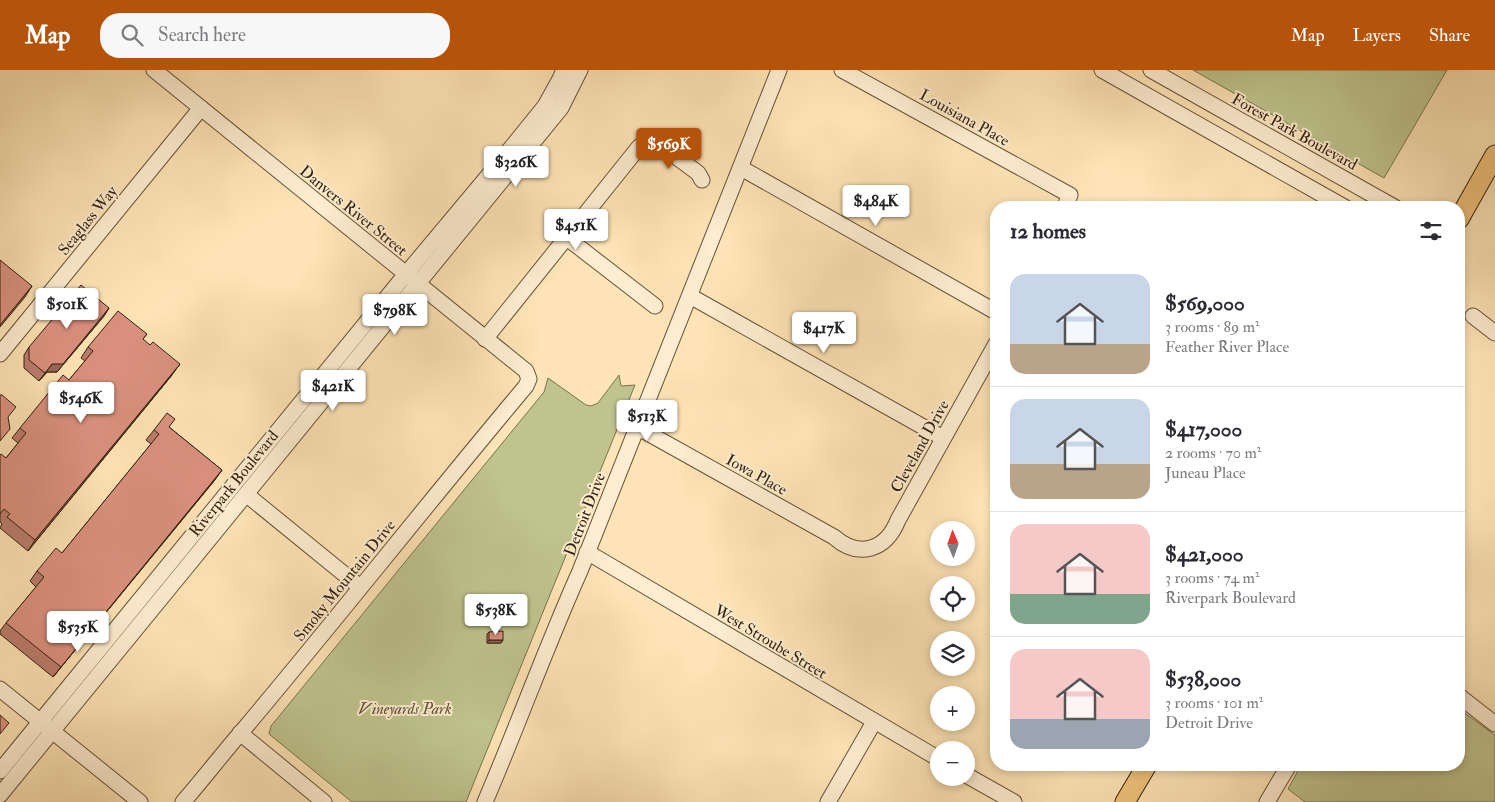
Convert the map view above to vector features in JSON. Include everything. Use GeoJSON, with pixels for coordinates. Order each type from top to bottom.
{"type":"FeatureCollection","features":[{"type":"Feature","properties":{"kind":"main road"},"geometry":{"type":"LineString","coordinates":[[1465,208],[1495,155]]}},
{"type":"Feature","properties":{"kind":"main road"},"geometry":{"type":"LineString","coordinates":[[1125,802],[1143,771]]}},
{"type":"Feature","properties":{"kind":"street","name":"Danvers River Street"},"geometry":{"type":"LineString","coordinates":[[154,70],[526,371],[529,379]]}},
{"type":"Feature","properties":{"kind":"street","name":"Riverpark Boulevard"},"geometry":{"type":"LineString","coordinates":[[0,795],[47,726],[406,274],[544,106],[564,70]]}},
{"type":"Feature","properties":{"kind":"street","name":"Riverpark Boulevard"},"geometry":{"type":"LineString","coordinates":[[0,771],[47,726],[247,495],[561,108],[580,70]]}},
{"type":"Feature","properties":{"kind":"street","name":"Detroit Drive"},"geometry":{"type":"LineString","coordinates":[[486,802],[780,70]]}},
{"type":"Feature","properties":{"kind":"street","name":"Louisiana Place"},"geometry":{"type":"LineString","coordinates":[[842,70],[1067,201]]}},
{"type":"Feature","properties":{"kind":"street"},"geometry":{"type":"LineString","coordinates":[[1102,70],[1334,201]]}},
{"type":"Feature","properties":{"kind":"street","name":"Forest Park Boulevard"},"geometry":{"type":"LineString","coordinates":[[1151,70],[1384,201]]}},
{"type":"Feature","properties":{"kind":"street","name":"Seaglass Way"},"geometry":{"type":"LineString","coordinates":[[0,354],[201,108]]}},
{"type":"Feature","properties":{"kind":"street"},"geometry":{"type":"LineString","coordinates":[[486,339],[639,147],[647,141],[656,142],[698,173],[702,180]]}},
{"type":"Feature","properties":{"kind":"street"},"geometry":{"type":"LineString","coordinates":[[741,168],[990,309]]}},
{"type":"Feature","properties":{"kind":"street"},"geometry":{"type":"LineString","coordinates":[[567,238],[655,306]]}},
{"type":"Feature","properties":{"kind":"street"},"geometry":{"type":"LineString","coordinates":[[690,296],[944,438]]}},
{"type":"Feature","properties":{"kind":"street"},"geometry":{"type":"LineString","coordinates":[[1473,316],[1495,333]]}},
{"type":"Feature","properties":{"kind":"street","name":"Cleveland Drive"},"geometry":{"type":"LineString","coordinates":[[861,549],[877,546],[893,532],[990,355]]}},
{"type":"Feature","properties":{"kind":"street","name":"Smoky Mountain Drive"},"geometry":{"type":"LineString","coordinates":[[183,802],[326,631],[526,386],[529,379]]}},
{"type":"Feature","properties":{"kind":"street","name":"Iowa Place"},"geometry":{"type":"LineString","coordinates":[[637,427],[845,545],[861,549]]}},
{"type":"Feature","properties":{"kind":"street"},"geometry":{"type":"LineString","coordinates":[[247,495],[360,587]]}},
{"type":"Feature","properties":{"kind":"street","name":"West Stroube Street"},"geometry":{"type":"LineString","coordinates":[[587,552],[930,754]]}},
{"type":"Feature","properties":{"kind":"street"},"geometry":{"type":"LineString","coordinates":[[0,690],[140,802]]}},
{"type":"Feature","properties":{"kind":"street"},"geometry":{"type":"LineString","coordinates":[[1465,701],[1495,724]]}},
{"type":"Feature","properties":{"kind":"street"},"geometry":{"type":"LineString","coordinates":[[828,802],[874,722]]}},
{"type":"Feature","properties":{"kind":"street"},"geometry":{"type":"LineString","coordinates":[[240,734],[324,802]]}},
{"type":"Feature","properties":{"kind":"street"},"geometry":{"type":"LineString","coordinates":[[1267,802],[1285,771]]}},
{"type":"Feature","properties":{"kind":"street"},"geometry":{"type":"LineString","coordinates":[[975,779],[1014,802]]}},
{"type":"Feature","properties":{"kind":"green space"},"geometry":{"type":"Polygon","coordinates":[[[1193,70],[1447,70],[1384,178],[1193,70]]]}},
{"type":"Feature","properties":{"kind":"green space","name":"Vineyards Park"},"geometry":{"type":"Polygon","coordinates":[[[619,375],[621,386],[635,385],[466,802],[352,802],[269,734],[271,726],[544,392],[548,378],[586,405],[591,406],[598,403],[619,375]]]}},
{"type":"Feature","properties":{"kind":"green space"},"geometry":{"type":"Polygon","coordinates":[[[1465,713],[1495,735],[1495,802],[1305,802],[1288,789],[1298,771],[1465,771],[1465,713]]]}},
{"type":"Feature","properties":{"kind":"building"},"geometry":{"type":"Polygon","coordinates":[[[0,260],[32,286],[0,325],[0,260]]]}},
{"type":"Feature","properties":{"kind":"building"},"geometry":{"type":"Polygon","coordinates":[[[81,285],[109,308],[63,364],[52,364],[45,373],[29,360],[29,347],[81,285]]]}},
{"type":"Feature","properties":{"kind":"building"},"geometry":{"type":"Polygon","coordinates":[[[118,311],[147,334],[143,339],[150,345],[153,342],[180,364],[35,540],[7,517],[10,514],[4,509],[0,514],[0,455],[6,458],[26,433],[20,428],[63,375],[69,380],[93,351],[88,347],[118,311]]]}},
{"type":"Feature","properties":{"kind":"building"},"geometry":{"type":"Polygon","coordinates":[[[0,395],[16,407],[8,417],[10,429],[0,441],[0,395]]]}},
{"type":"Feature","properties":{"kind":"building"},"geometry":{"type":"Polygon","coordinates":[[[167,413],[175,419],[169,427],[222,470],[61,667],[6,623],[44,577],[37,571],[56,548],[62,553],[159,434],[154,430],[167,413]]]}},
{"type":"Feature","properties":{"kind":"building"},"geometry":{"type":"Polygon","coordinates":[[[503,631],[503,640],[489,640],[489,632],[503,631]]]}},
{"type":"Feature","properties":{"kind":"building"},"geometry":{"type":"Polygon","coordinates":[[[0,715],[9,723],[0,734],[0,715]]]}}]}
